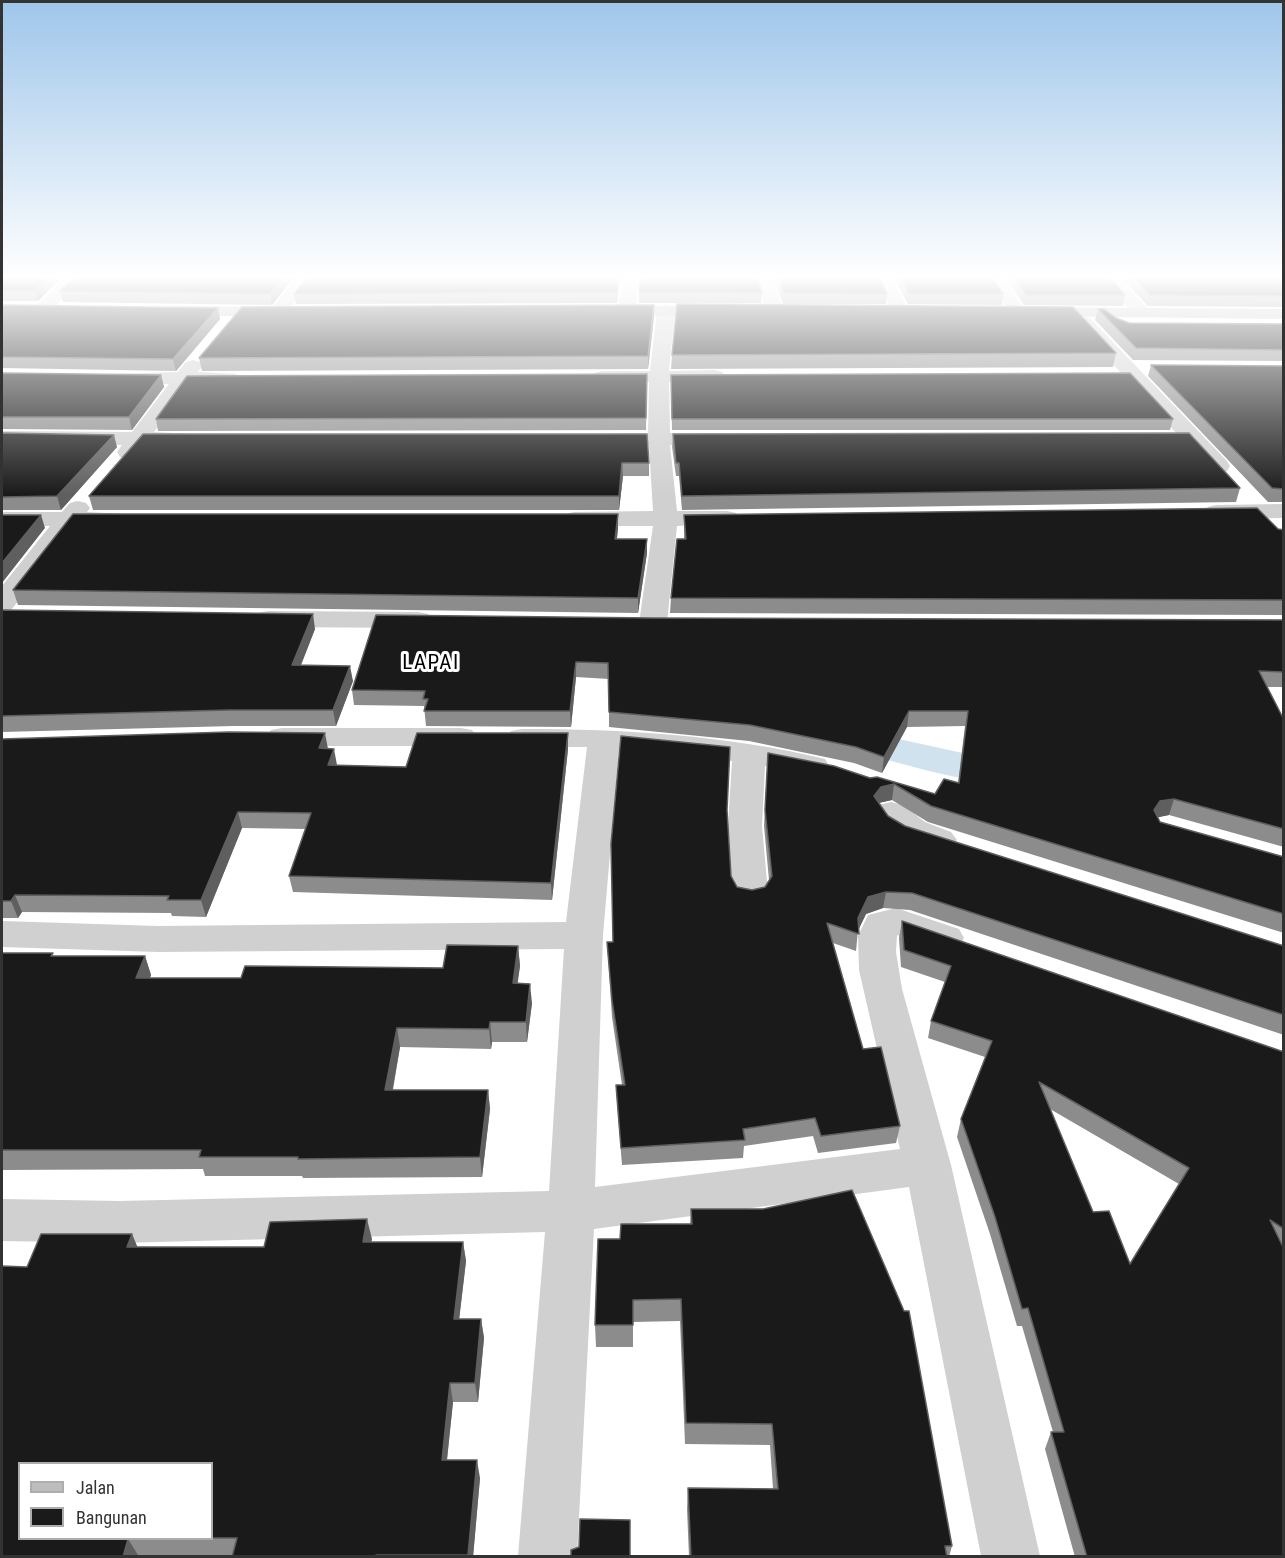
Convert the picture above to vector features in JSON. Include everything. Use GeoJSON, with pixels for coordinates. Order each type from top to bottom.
{"type":"FeatureCollection","features":[{"type":"Feature","properties":{"kind":"street"},"geometry":{"type":"LineString","coordinates":[[653,623],[666,519],[659,439],[659,376],[662,350]]}},
{"type":"Feature","properties":{"kind":"street"},"geometry":{"type":"LineString","coordinates":[[1111,350],[1231,479]]}},
{"type":"Feature","properties":{"kind":"street"},"geometry":{"type":"LineString","coordinates":[[116,466],[203,354]]}},
{"type":"Feature","properties":{"kind":"street"},"geometry":{"type":"LineString","coordinates":[[588,377],[730,376]]}},
{"type":"Feature","properties":{"kind":"street"},"geometry":{"type":"LineString","coordinates":[[92,377],[242,378]]}},
{"type":"Feature","properties":{"kind":"street"},"geometry":{"type":"LineString","coordinates":[[2,437],[210,439]]}},
{"type":"Feature","properties":{"kind":"street"},"geometry":{"type":"LineString","coordinates":[[1170,438],[1194,438]]}},
{"type":"Feature","properties":{"kind":"street"},"geometry":{"type":"LineString","coordinates":[[577,439],[742,439]]}},
{"type":"Feature","properties":{"kind":"street"},"geometry":{"type":"LineString","coordinates":[[9,611],[69,519],[92,492]]}},
{"type":"Feature","properties":{"kind":"street"},"geometry":{"type":"LineString","coordinates":[[1189,513],[1267,512]]}},
{"type":"Feature","properties":{"kind":"street"},"geometry":{"type":"LineString","coordinates":[[547,519],[750,518]]}},
{"type":"Feature","properties":{"kind":"street"},"geometry":{"type":"LineString","coordinates":[[2,519],[140,519]]}},
{"type":"Feature","properties":{"kind":"street"},"geometry":{"type":"LineString","coordinates":[[238,618],[440,621]]}},
{"type":"Feature","properties":{"kind":"street"},"geometry":{"type":"LineString","coordinates":[[257,737],[604,738],[748,753],[842,772]]}},
{"type":"Feature","properties":{"kind":"street"},"geometry":{"type":"LineString","coordinates":[[548,1557],[571,1211],[584,935],[604,738]]}},
{"type":"Feature","properties":{"kind":"street"},"geometry":{"type":"LineString","coordinates":[[748,753],[745,826],[750,893]]}},
{"type":"Feature","properties":{"kind":"street"},"geometry":{"type":"LineString","coordinates":[[891,813],[899,823],[915,832],[972,851]]}},
{"type":"Feature","properties":{"kind":"street"},"geometry":{"type":"LineString","coordinates":[[974,948],[896,921],[881,924],[877,935],[880,979],[928,1165],[1011,1557]]}},
{"type":"Feature","properties":{"kind":"street"},"geometry":{"type":"LineString","coordinates":[[2,934],[158,939],[584,935]]}},
{"type":"Feature","properties":{"kind":"street"},"geometry":{"type":"LineString","coordinates":[[2,1220],[120,1222],[571,1211],[928,1165]]}},
{"type":"Feature","properties":{"kind":"building"},"geometry":{"type":"Polygon","coordinates":[[[2,350],[181,350],[173,359],[2,357],[2,350]]]}},
{"type":"Feature","properties":{"kind":"building"},"geometry":{"type":"Polygon","coordinates":[[[206,350],[649,350],[648,356],[199,358],[206,350]]]}},
{"type":"Feature","properties":{"kind":"building"},"geometry":{"type":"Polygon","coordinates":[[[673,350],[1113,350],[1116,353],[672,355],[673,350]]]}},
{"type":"Feature","properties":{"kind":"building"},"geometry":{"type":"Polygon","coordinates":[[[1151,365],[1284,366],[1284,489],[1272,488],[1151,365]]]}},
{"type":"Feature","properties":{"kind":"building"},"geometry":{"type":"Polygon","coordinates":[[[2,373],[161,375],[129,417],[2,417],[2,373]]]}},
{"type":"Feature","properties":{"kind":"building"},"geometry":{"type":"Polygon","coordinates":[[[1130,373],[1173,419],[672,419],[671,375],[1130,373]]]}},
{"type":"Feature","properties":{"kind":"building"},"geometry":{"type":"Polygon","coordinates":[[[647,374],[646,418],[156,419],[187,376],[647,374]]]}},
{"type":"Feature","properties":{"kind":"building"},"geometry":{"type":"Polygon","coordinates":[[[2,433],[114,435],[57,496],[2,497],[2,433]]]}},
{"type":"Feature","properties":{"kind":"building"},"geometry":{"type":"Polygon","coordinates":[[[1189,433],[1240,488],[682,496],[673,434],[1189,433]]]}},
{"type":"Feature","properties":{"kind":"building"},"geometry":{"type":"Polygon","coordinates":[[[143,434],[647,434],[649,463],[622,463],[619,496],[89,496],[143,434]]]}},
{"type":"Feature","properties":{"kind":"building"},"geometry":{"type":"Polygon","coordinates":[[[1257,508],[1278,529],[1284,530],[1284,600],[671,598],[677,539],[686,539],[684,515],[1257,508]]]}},
{"type":"Feature","properties":{"kind":"building"},"geometry":{"type":"Polygon","coordinates":[[[73,514],[618,514],[615,539],[647,539],[638,598],[13,590],[73,514]]]}},
{"type":"Feature","properties":{"kind":"building"},"geometry":{"type":"Polygon","coordinates":[[[2,515],[41,515],[2,563],[2,515]]]}},
{"type":"Feature","properties":{"kind":"building"},"geometry":{"type":"Polygon","coordinates":[[[2,610],[313,614],[292,665],[350,666],[333,710],[229,710],[2,716],[2,610]]]}},
{"type":"Feature","properties":{"kind":"building"},"geometry":{"type":"Polygon","coordinates":[[[376,615],[1284,620],[1284,672],[1259,671],[1284,720],[1284,829],[1174,799],[1160,801],[1154,810],[1160,822],[1284,857],[1284,914],[931,806],[894,784],[881,787],[874,796],[888,816],[905,826],[1284,946],[1284,1015],[912,893],[886,892],[868,897],[858,918],[859,934],[827,923],[863,1049],[881,1047],[900,1126],[821,1136],[815,1118],[743,1129],[745,1140],[621,1148],[616,1085],[625,1085],[612,1000],[607,942],[613,942],[611,844],[621,736],[730,747],[727,810],[731,876],[737,887],[752,890],[765,887],[772,876],[765,810],[768,753],[834,766],[870,778],[877,777],[935,794],[944,779],[959,783],[968,711],[909,711],[884,757],[856,747],[750,725],[609,712],[608,663],[576,662],[570,711],[424,711],[428,699],[423,699],[425,691],[352,690],[376,615]]]}},
{"type":"Feature","properties":{"kind":"building"},"geometry":{"type":"Polygon","coordinates":[[[229,732],[325,733],[319,748],[334,749],[328,765],[406,767],[417,733],[568,733],[551,883],[289,876],[311,813],[238,812],[201,900],[167,900],[169,896],[15,895],[11,901],[2,901],[2,739],[229,732]]]}},
{"type":"Feature","properties":{"kind":"building"},"geometry":{"type":"Polygon","coordinates":[[[902,921],[1284,1052],[1284,1229],[1270,1220],[1284,1249],[1284,1557],[1087,1557],[1051,1432],[1064,1432],[1028,1308],[1022,1309],[995,1217],[961,1119],[992,1041],[931,1021],[951,966],[904,950],[902,921]],[[1039,1082],[1093,1212],[1109,1211],[1130,1264],[1189,1168],[1039,1082]]]}},
{"type":"Feature","properties":{"kind":"building"},"geometry":{"type":"Polygon","coordinates":[[[447,945],[518,946],[513,983],[530,984],[526,1022],[490,1022],[489,1029],[397,1028],[385,1090],[488,1090],[480,1157],[298,1159],[298,1157],[199,1157],[201,1150],[2,1150],[2,953],[53,953],[51,956],[145,956],[136,978],[241,978],[245,966],[443,968],[447,945]]]}},
{"type":"Feature","properties":{"kind":"building"},"geometry":{"type":"Polygon","coordinates":[[[852,1190],[904,1311],[909,1311],[952,1546],[945,1546],[947,1557],[691,1557],[688,1488],[778,1489],[772,1424],[686,1423],[681,1299],[633,1300],[633,1325],[595,1325],[598,1239],[620,1239],[621,1224],[692,1224],[691,1209],[763,1209],[852,1190]]]}},
{"type":"Feature","properties":{"kind":"building"},"geometry":{"type":"Polygon","coordinates":[[[367,1219],[363,1242],[463,1242],[454,1319],[481,1319],[475,1383],[450,1383],[442,1460],[477,1460],[468,1555],[232,1557],[237,1538],[213,1538],[213,1462],[18,1462],[18,1540],[128,1540],[123,1557],[2,1557],[2,1266],[27,1267],[41,1234],[132,1234],[127,1247],[264,1247],[270,1222],[367,1219]]]}},
{"type":"Feature","properties":{"kind":"building"},"geometry":{"type":"Polygon","coordinates":[[[580,1519],[630,1520],[630,1557],[571,1557],[571,1550],[579,1547],[580,1519]]]}},
{"type":"Feature","properties":{"kind":"waterway"},"geometry":{"type":"LineString","coordinates":[[894,750],[990,771],[1014,773]]}},
{"type":"Feature","properties":{"kind":"district","name":"LAPAI"},"geometry":{"type":"Point","coordinates":[431,664]}}]}
